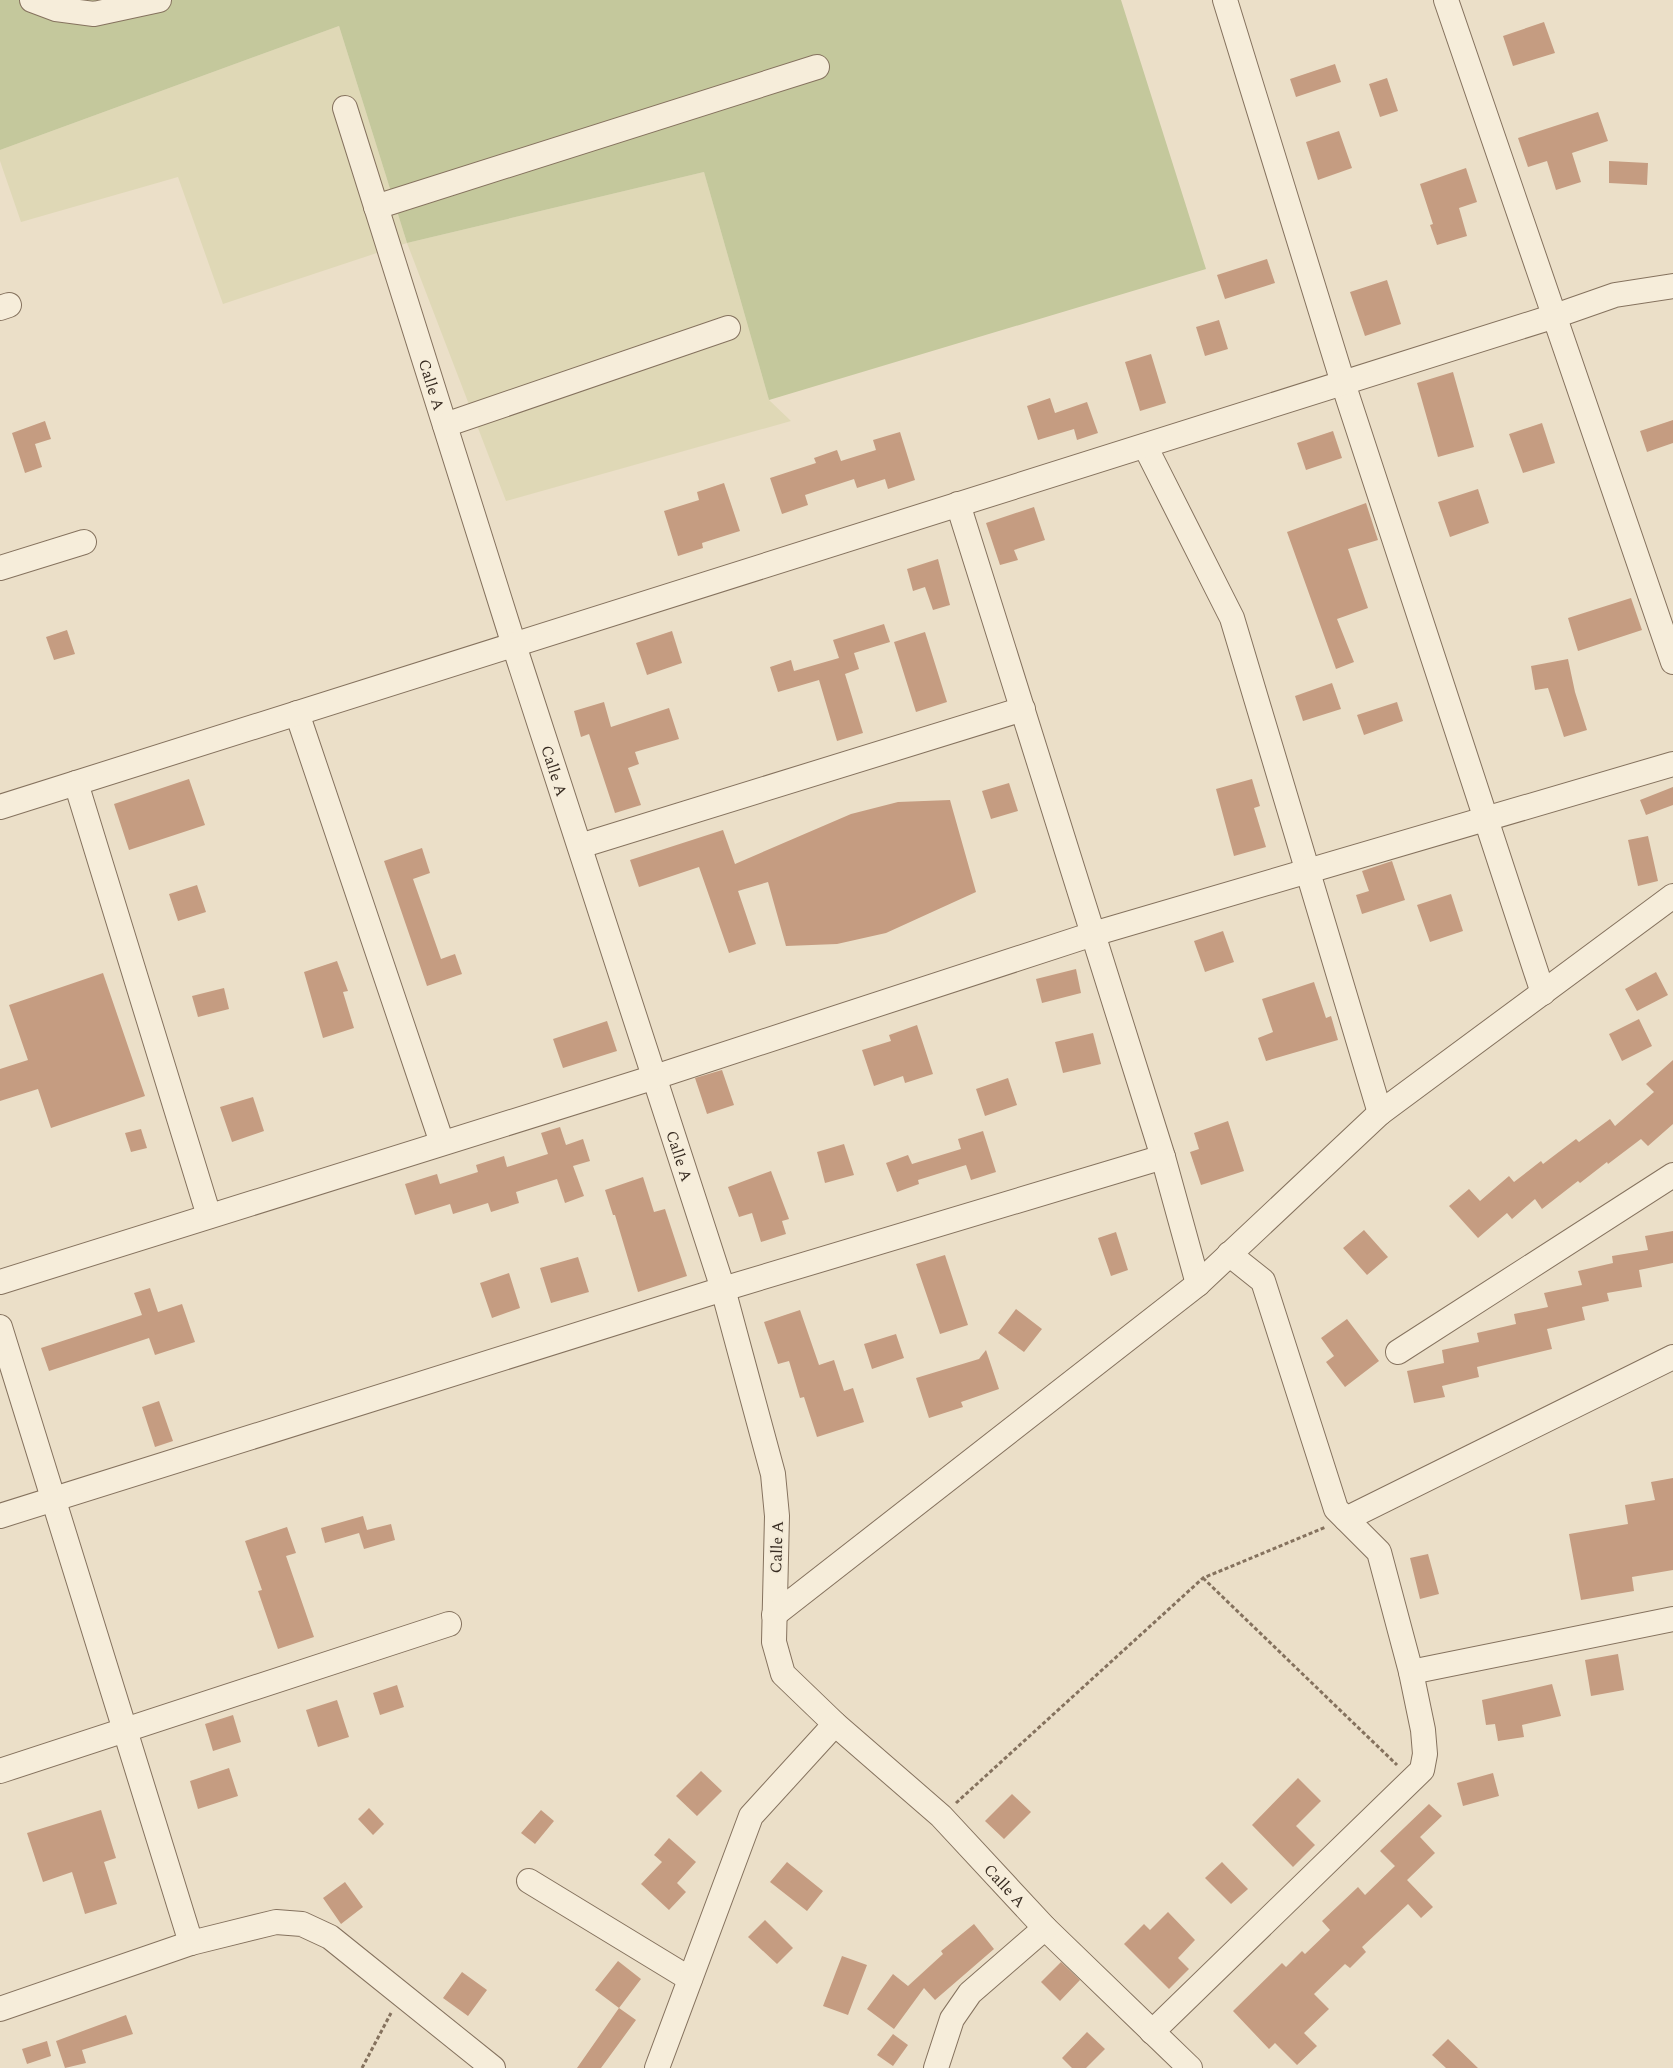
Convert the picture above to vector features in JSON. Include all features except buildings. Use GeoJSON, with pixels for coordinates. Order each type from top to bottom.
{"type":"FeatureCollection","features":[{"type":"Feature","properties":{"kind":"street"},"geometry":{"type":"LineString","coordinates":[[32,0],[56,9],[94,14],[159,0]]}},
{"type":"Feature","properties":{"kind":"street"},"geometry":{"type":"LineString","coordinates":[[1225,0],[1343,383],[1543,993]]}},
{"type":"Feature","properties":{"kind":"street"},"geometry":{"type":"LineString","coordinates":[[1446,0],[1556,316],[1673,662]]}},
{"type":"Feature","properties":{"kind":"street"},"geometry":{"type":"LineString","coordinates":[[376,207],[817,67]]}},
{"type":"Feature","properties":{"kind":"street","name":"Calle A"},"geometry":{"type":"LineString","coordinates":[[345,108],[514,645],[724,1289],[772,1474],[777,1516],[774,1642],[783,1674],[835,1724],[941,1816],[1045,1928],[1190,2068]]}},
{"type":"Feature","properties":{"kind":"street"},"geometry":{"type":"LineString","coordinates":[[0,806],[1556,316],[1615,295],[1673,286]]}},
{"type":"Feature","properties":{"kind":"street"},"geometry":{"type":"LineString","coordinates":[[445,426],[728,328]]}},
{"type":"Feature","properties":{"kind":"street"},"geometry":{"type":"LineString","coordinates":[[1145,446],[1232,618],[1380,1113]]}},
{"type":"Feature","properties":{"kind":"street"},"geometry":{"type":"LineString","coordinates":[[958,504],[1163,1157],[1198,1284]]}},
{"type":"Feature","properties":{"kind":"street"},"geometry":{"type":"LineString","coordinates":[[0,568],[84,542]]}},
{"type":"Feature","properties":{"kind":"street"},"geometry":{"type":"LineString","coordinates":[[580,846],[1022,709]]}},
{"type":"Feature","properties":{"kind":"street"},"geometry":{"type":"LineString","coordinates":[[297,713],[442,1143]]}},
{"type":"Feature","properties":{"kind":"street"},"geometry":{"type":"LineString","coordinates":[[0,1282],[654,1077],[1093,934],[1673,764]]}},
{"type":"Feature","properties":{"kind":"street"},"geometry":{"type":"LineString","coordinates":[[76,782],[209,1216]]}},
{"type":"Feature","properties":{"kind":"street"},"geometry":{"type":"LineString","coordinates":[[774,1616],[1198,1284],[1380,1113],[1673,896]]}},
{"type":"Feature","properties":{"kind":"street"},"geometry":{"type":"LineString","coordinates":[[0,1516],[724,1289],[1163,1157]]}},
{"type":"Feature","properties":{"kind":"street"},"geometry":{"type":"LineString","coordinates":[[1398,1352],[1673,1175]]}},
{"type":"Feature","properties":{"kind":"street"},"geometry":{"type":"LineString","coordinates":[[1152,2032],[1422,1770],[1425,1754],[1424,1730],[1411,1672],[1379,1552],[1336,1509],[1263,1281],[1229,1254]]}},
{"type":"Feature","properties":{"kind":"street"},"geometry":{"type":"LineString","coordinates":[[0,1327],[191,1943]]}},
{"type":"Feature","properties":{"kind":"street"},"geometry":{"type":"LineString","coordinates":[[1346,1519],[1673,1357]]}},
{"type":"Feature","properties":{"kind":"street"},"geometry":{"type":"LineString","coordinates":[[1411,1672],[1673,1619]]}},
{"type":"Feature","properties":{"kind":"street"},"geometry":{"type":"LineString","coordinates":[[0,1771],[449,1624]]}},
{"type":"Feature","properties":{"kind":"street"},"geometry":{"type":"LineString","coordinates":[[656,2068],[751,1816],[835,1724]]}},
{"type":"Feature","properties":{"kind":"street"},"geometry":{"type":"LineString","coordinates":[[529,1881],[690,1979]]}},
{"type":"Feature","properties":{"kind":"street"},"geometry":{"type":"LineString","coordinates":[[0,2009],[191,1943],[276,1922],[302,1924],[330,1937],[493,2068]]}},
{"type":"Feature","properties":{"kind":"street"},"geometry":{"type":"LineString","coordinates":[[936,2068],[952,2019],[970,1993],[1045,1928]]}},
{"type":"Feature","properties":{"kind":"path"},"geometry":{"type":"LineString","coordinates":[[941,1816],[1203,1578],[1346,1519]]}},
{"type":"Feature","properties":{"kind":"path"},"geometry":{"type":"LineString","coordinates":[[1203,1578],[1412,1780]]}},
{"type":"Feature","properties":{"kind":"path"},"geometry":{"type":"LineString","coordinates":[[362,2068],[402,1994]]}},
{"type":"Feature","properties":{"kind":"shaded area"},"geometry":{"type":"Polygon","coordinates":[[[339,26],[407,243],[223,304],[178,177],[21,222],[0,161],[0,150],[339,26]]]}},
{"type":"Feature","properties":{"kind":"shaded area"},"geometry":{"type":"Polygon","coordinates":[[[704,172],[769,400],[791,421],[506,501],[407,243],[704,172]]]}},
{"type":"Feature","properties":{"kind":"green space"},"geometry":{"type":"Polygon","coordinates":[[[0,0],[1121,0],[1206,269],[769,400],[704,172],[407,243],[339,26],[0,150],[0,0]]]}}]}
